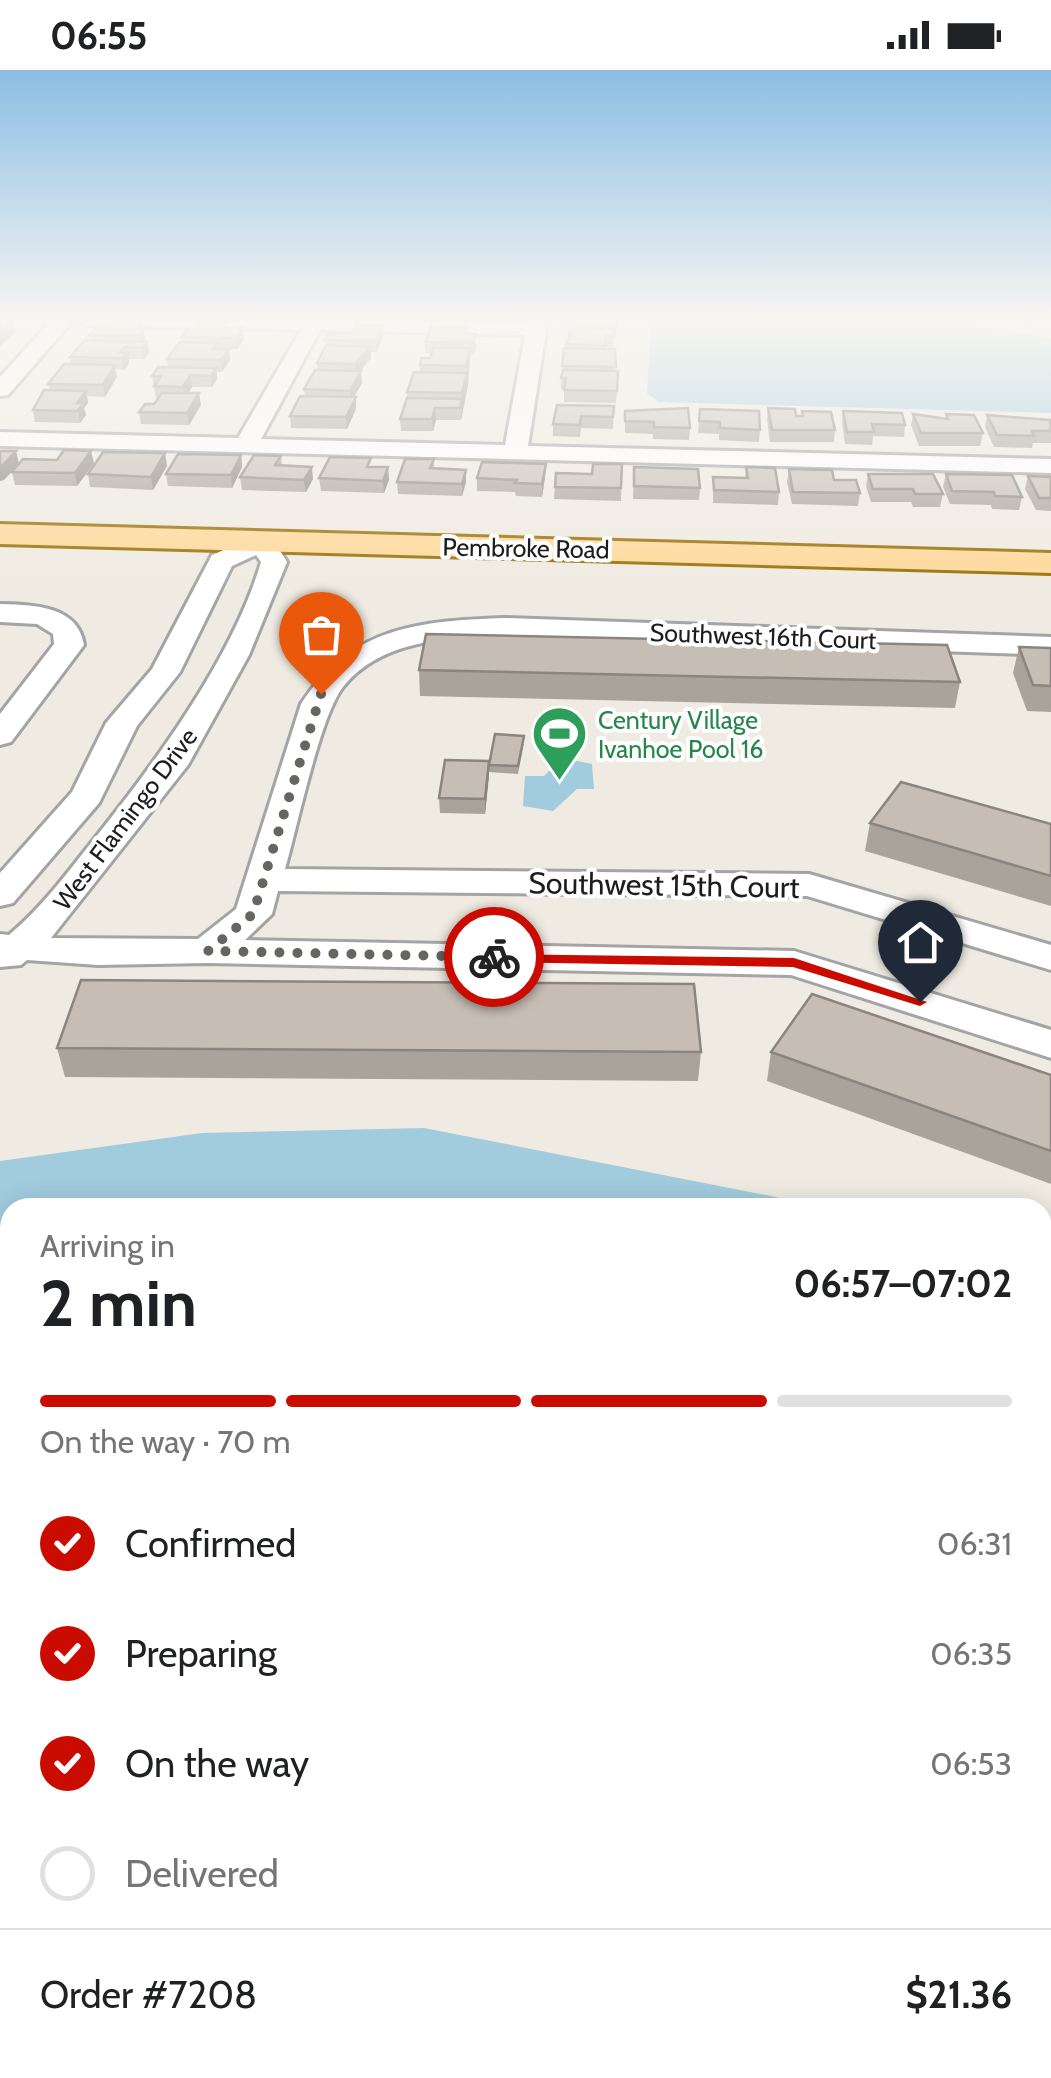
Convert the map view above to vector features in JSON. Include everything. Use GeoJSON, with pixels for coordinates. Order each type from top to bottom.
{"type":"FeatureCollection","features":[{"type":"Feature","properties":{"kind":"main road","name":"Pembroke Road"},"geometry":{"type":"LineString","coordinates":[[0,534],[268,552],[1051,584]]}},
{"type":"Feature","properties":{"kind":"main road","name":"Pembroke Road"},"geometry":{"type":"LineString","coordinates":[[0,555],[222,561],[268,552],[1051,563]]}},
{"type":"Feature","properties":{"kind":"street"},"geometry":{"type":"LineString","coordinates":[[246,445],[264,413]]}},
{"type":"Feature","properties":{"kind":"street"},"geometry":{"type":"LineString","coordinates":[[515,452],[521,413]]}},
{"type":"Feature","properties":{"kind":"street"},"geometry":{"type":"LineString","coordinates":[[0,439],[1051,466]]}},
{"type":"Feature","properties":{"kind":"street","name":"West Flamingo Drive"},"geometry":{"type":"LineString","coordinates":[[6,952],[48,921],[187,739],[222,674],[268,552]]}},
{"type":"Feature","properties":{"kind":"street","name":"West Flamingo Drive"},"geometry":{"type":"LineString","coordinates":[[0,895],[123,756],[155,702],[222,561]]}},
{"type":"Feature","properties":{"kind":"street"},"geometry":{"type":"LineString","coordinates":[[0,612],[42,616],[58,623],[66,629],[69,645],[0,735]]}},
{"type":"Feature","properties":{"kind":"street","name":"Southwest 16th Court"},"geometry":{"type":"LineString","coordinates":[[208,951],[253,914],[316,704],[340,670],[371,650],[429,633],[476,628],[1051,646]]}},
{"type":"Feature","properties":{"kind":"street"},"geometry":{"type":"LineString","coordinates":[[166,672],[222,674]]}},
{"type":"Feature","properties":{"kind":"street","name":"West Flamingo Drive"},"geometry":{"type":"LineString","coordinates":[[86,796],[122,723],[166,672]]}},
{"type":"Feature","properties":{"kind":"street"},"geometry":{"type":"LineString","coordinates":[[135,736],[140,744],[152,749],[187,739]]}},
{"type":"Feature","properties":{"kind":"street","name":"Southwest 15th Court"},"geometry":{"type":"LineString","coordinates":[[266,880],[809,885],[1051,958]]}},
{"type":"Feature","properties":{"kind":"street"},"geometry":{"type":"LineString","coordinates":[[6,952],[208,951],[794,962],[1051,1044]]}},
{"type":"Feature","properties":{"kind":"water","name":"Century Village Ivanhoe Pool 16"},"geometry":{"type":"Polygon","coordinates":[[[562,758],[592,764],[594,789],[577,789],[553,811],[523,806],[525,776],[544,776],[562,758]]]}},
{"type":"Feature","properties":{"kind":"water"},"geometry":{"type":"Polygon","coordinates":[[[424,1128],[778,1198],[0,1198],[0,1161],[202,1133],[424,1128]]]}},
{"type":"Feature","properties":{"kind":"building"},"geometry":{"type":"Polygon","coordinates":[[[292,413],[348,413],[346,417],[290,416],[292,413]]]}},
{"type":"Feature","properties":{"kind":"building"},"geometry":{"type":"Polygon","coordinates":[[[402,413],[434,413],[432,419],[400,419],[402,413]]]}},
{"type":"Feature","properties":{"kind":"building"},"geometry":{"type":"Polygon","coordinates":[[[555,413],[613,413],[613,417],[581,416],[580,425],[553,424],[555,413]]]}},
{"type":"Feature","properties":{"kind":"building"},"geometry":{"type":"Polygon","coordinates":[[[625,413],[688,413],[690,428],[654,427],[654,422],[625,421],[625,413]]]}},
{"type":"Feature","properties":{"kind":"building"},"geometry":{"type":"Polygon","coordinates":[[[700,413],[759,413],[760,430],[720,428],[720,422],[699,421],[700,413]]]}},
{"type":"Feature","properties":{"kind":"building"},"geometry":{"type":"Polygon","coordinates":[[[769,413],[803,416],[802,413],[831,413],[835,430],[772,430],[769,413]]]}},
{"type":"Feature","properties":{"kind":"building"},"geometry":{"type":"Polygon","coordinates":[[[843,413],[902,413],[905,425],[872,424],[874,432],[847,432],[843,413]]]}},
{"type":"Feature","properties":{"kind":"building"},"geometry":{"type":"Polygon","coordinates":[[[913,414],[948,419],[946,414],[974,415],[983,433],[921,433],[913,414]]]}},
{"type":"Feature","properties":{"kind":"building"},"geometry":{"type":"Polygon","coordinates":[[[987,415],[1050,420],[1051,431],[1032,431],[1034,436],[997,435],[987,415]]]}},
{"type":"Feature","properties":{"kind":"building"},"geometry":{"type":"Polygon","coordinates":[[[64,450],[91,451],[75,473],[12,472],[23,459],[57,460],[64,450]]]}},
{"type":"Feature","properties":{"kind":"building"},"geometry":{"type":"Polygon","coordinates":[[[0,451],[16,451],[0,468],[0,451]]]}},
{"type":"Feature","properties":{"kind":"building"},"geometry":{"type":"Polygon","coordinates":[[[103,452],[165,453],[151,477],[88,474],[103,452]]]}},
{"type":"Feature","properties":{"kind":"building"},"geometry":{"type":"Polygon","coordinates":[[[178,454],[241,455],[231,475],[166,474],[178,454]]]}},
{"type":"Feature","properties":{"kind":"building"},"geometry":{"type":"Polygon","coordinates":[[[254,455],[281,456],[275,465],[312,467],[304,480],[240,477],[254,455]]]}},
{"type":"Feature","properties":{"kind":"building"},"geometry":{"type":"Polygon","coordinates":[[[330,457],[371,458],[367,467],[388,467],[383,481],[319,478],[330,457]]]}},
{"type":"Feature","properties":{"kind":"building"},"geometry":{"type":"Polygon","coordinates":[[[405,459],[434,459],[430,468],[466,470],[462,484],[397,482],[405,459]]]}},
{"type":"Feature","properties":{"kind":"building"},"geometry":{"type":"Polygon","coordinates":[[[482,462],[546,464],[542,484],[477,478],[482,462]]]}},
{"type":"Feature","properties":{"kind":"building"},"geometry":{"type":"Polygon","coordinates":[[[593,464],[622,464],[621,488],[555,487],[556,473],[592,474],[593,464]]]}},
{"type":"Feature","properties":{"kind":"building"},"geometry":{"type":"Polygon","coordinates":[[[634,467],[698,469],[700,488],[634,486],[634,467]]]}},
{"type":"Feature","properties":{"kind":"building"},"geometry":{"type":"Polygon","coordinates":[[[746,467],[775,468],[779,492],[714,490],[713,477],[748,478],[746,467]]]}},
{"type":"Feature","properties":{"kind":"building"},"geometry":{"type":"Polygon","coordinates":[[[789,469],[832,470],[834,480],[856,480],[860,493],[793,492],[789,469]]]}},
{"type":"Feature","properties":{"kind":"building"},"geometry":{"type":"Polygon","coordinates":[[[868,474],[933,474],[943,494],[873,489],[868,474]]]}},
{"type":"Feature","properties":{"kind":"building"},"geometry":{"type":"Polygon","coordinates":[[[946,474],[1012,475],[1022,497],[952,491],[946,474]]]}},
{"type":"Feature","properties":{"kind":"building"},"geometry":{"type":"Polygon","coordinates":[[[1028,476],[1051,477],[1051,498],[1039,498],[1028,476]]]}},
{"type":"Feature","properties":{"kind":"building"},"geometry":{"type":"Polygon","coordinates":[[[426,634],[947,645],[960,682],[419,670],[426,634]]]}},
{"type":"Feature","properties":{"kind":"building"},"geometry":{"type":"Polygon","coordinates":[[[1019,647],[1051,648],[1051,686],[1033,685],[1019,647]]]}},
{"type":"Feature","properties":{"kind":"building"},"geometry":{"type":"Polygon","coordinates":[[[495,734],[524,736],[518,766],[489,765],[495,734]]]}},
{"type":"Feature","properties":{"kind":"building"},"geometry":{"type":"Polygon","coordinates":[[[445,760],[489,761],[485,799],[439,798],[445,760]]]}},
{"type":"Feature","properties":{"kind":"building"},"geometry":{"type":"Polygon","coordinates":[[[901,782],[1051,824],[1051,876],[870,823],[901,782]]]}},
{"type":"Feature","properties":{"kind":"building"},"geometry":{"type":"Polygon","coordinates":[[[81,980],[694,984],[701,1052],[57,1048],[81,980]]]}},
{"type":"Feature","properties":{"kind":"building"},"geometry":{"type":"Polygon","coordinates":[[[812,994],[1051,1075],[1051,1151],[771,1052],[812,994]]]}},
{"type":"Feature","properties":{"kind":"way so far"},"geometry":{"type":"LineString","coordinates":[[321,694],[253,914],[208,951],[494,957]]}},
{"type":"Feature","properties":{"kind":"place","name":"Century Village Ivanhoe Pool 16"},"geometry":{"type":"Point","coordinates":[559,783]}},
{"type":"Feature","properties":{"kind":"route"},"geometry":{"type":"LineString","coordinates":[[494,957],[794,962],[920,1002]]}}]}
